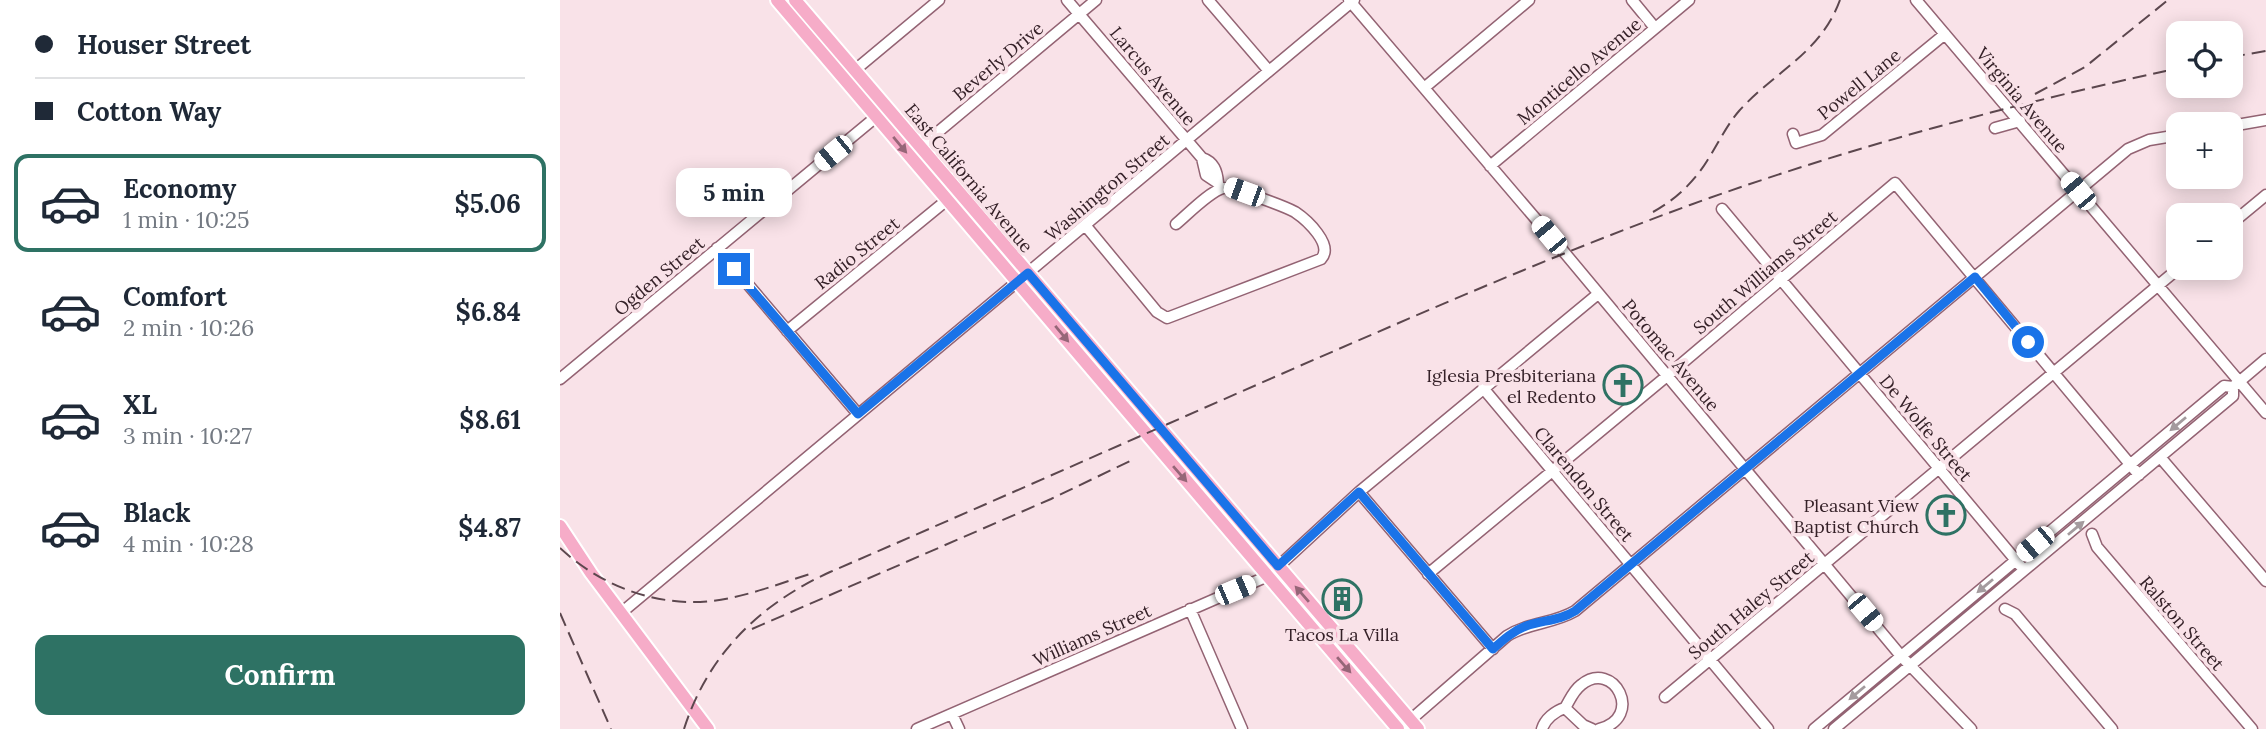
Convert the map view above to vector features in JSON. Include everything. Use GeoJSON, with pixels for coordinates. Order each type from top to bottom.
{"type":"FeatureCollection","features":[{"type":"Feature","properties":{"kind":"main road","name":"East California Avenue"},"geometry":{"type":"LineString","coordinates":[[777,0],[1268,576],[1406,727]]}},
{"type":"Feature","properties":{"kind":"main road"},"geometry":{"type":"LineString","coordinates":[[789,0],[818,26]]}},
{"type":"Feature","properties":{"kind":"main road","name":"East California Avenue"},"geometry":{"type":"LineString","coordinates":[[795,0],[1278,566],[1406,727]]}},
{"type":"Feature","properties":{"kind":"main road"},"geometry":{"type":"LineString","coordinates":[[804,32],[818,38],[843,67],[849,71],[855,70]]}},
{"type":"Feature","properties":{"kind":"main road"},"geometry":{"type":"LineString","coordinates":[[560,526],[708,729]]}},
{"type":"Feature","properties":{"kind":"street"},"geometry":{"type":"LineString","coordinates":[[855,70],[939,0]]}},
{"type":"Feature","properties":{"kind":"street","name":"Larcus Avenue"},"geometry":{"type":"LineString","coordinates":[[1067,0],[1202,158],[1206,175],[1219,186]]}},
{"type":"Feature","properties":{"kind":"street","name":"Beverly Drive"},"geometry":{"type":"LineString","coordinates":[[920,147],[1096,0]]}},
{"type":"Feature","properties":{"kind":"street"},"geometry":{"type":"LineString","coordinates":[[1208,0],[1269,71]]}},
{"type":"Feature","properties":{"kind":"street"},"geometry":{"type":"LineString","coordinates":[[1424,88],[1530,0]]}},
{"type":"Feature","properties":{"kind":"street"},"geometry":{"type":"LineString","coordinates":[[1632,0],[1655,27]]}},
{"type":"Feature","properties":{"kind":"street","name":"Monticello Avenue"},"geometry":{"type":"LineString","coordinates":[[1490,166],[1689,0]]}},
{"type":"Feature","properties":{"kind":"street","name":"Virginia Avenue"},"geometry":{"type":"LineString","coordinates":[[1916,0],[2158,285],[2236,384],[2266,412]]}},
{"type":"Feature","properties":{"kind":"street","name":"Washington Street"},"geometry":{"type":"LineString","coordinates":[[621,612],[1351,1]]}},
{"type":"Feature","properties":{"kind":"street","name":"Potomac Avenue"},"geometry":{"type":"LineString","coordinates":[[1351,1],[1901,656],[1971,729]]}},
{"type":"Feature","properties":{"kind":"street","name":"Powell Lane"},"geometry":{"type":"LineString","coordinates":[[1793,134],[1796,143],[1822,135],[1945,34]]}},
{"type":"Feature","properties":{"kind":"street","name":"Ogden Street"},"geometry":{"type":"LineString","coordinates":[[560,379],[876,117]]}},
{"type":"Feature","properties":{"kind":"street"},"geometry":{"type":"LineString","coordinates":[[2243,124],[2266,120]]}},
{"type":"Feature","properties":{"kind":"street"},"geometry":{"type":"LineString","coordinates":[[1995,128],[2020,121]]}},
{"type":"Feature","properties":{"kind":"street"},"geometry":{"type":"LineString","coordinates":[[1406,727],[1507,636],[1524,627],[1556,620],[1575,611],[2128,149],[2166,138]]}},
{"type":"Feature","properties":{"kind":"street","name":"South Williams Street"},"geometry":{"type":"LineString","coordinates":[[1428,573],[1895,183],[1975,277]]}},
{"type":"Feature","properties":{"kind":"street"},"geometry":{"type":"LineString","coordinates":[[1085,225],[1157,312],[1167,318],[1321,259],[1324,255],[1325,246],[1322,241],[1298,214],[1228,187],[1219,186],[1176,224]]}},
{"type":"Feature","properties":{"kind":"street"},"geometry":{"type":"LineString","coordinates":[[2243,214],[2266,195]]}},
{"type":"Feature","properties":{"kind":"street","name":"Radio Street"},"geometry":{"type":"LineString","coordinates":[[787,331],[947,200]]}},
{"type":"Feature","properties":{"kind":"street","name":"De Wolfe Street"},"geometry":{"type":"LineString","coordinates":[[1722,209],[2025,570]]}},
{"type":"Feature","properties":{"kind":"street"},"geometry":{"type":"LineString","coordinates":[[717,248],[858,414]]}},
{"type":"Feature","properties":{"kind":"street"},"geometry":{"type":"LineString","coordinates":[[1975,277],[2139,475]]}},
{"type":"Feature","properties":{"kind":"street","name":"South Haley Street"},"geometry":{"type":"LineString","coordinates":[[1665,697],[2166,279]]}},
{"type":"Feature","properties":{"kind":"street","name":"Williams Street"},"geometry":{"type":"LineString","coordinates":[[917,729],[1268,576],[1359,492],[1598,294]]}},
{"type":"Feature","properties":{"kind":"street"},"geometry":{"type":"LineString","coordinates":[[1814,729],[2224,386],[2236,384],[2266,359]]}},
{"type":"Feature","properties":{"kind":"street"},"geometry":{"type":"LineString","coordinates":[[1827,718],[1835,729],[2233,396],[2236,384]]}},
{"type":"Feature","properties":{"kind":"street","name":"Clarendon Street"},"geometry":{"type":"LineString","coordinates":[[1483,388],[1768,729]]}},
{"type":"Feature","properties":{"kind":"street"},"geometry":{"type":"LineString","coordinates":[[2160,457],[2266,581]]}},
{"type":"Feature","properties":{"kind":"street"},"geometry":{"type":"LineString","coordinates":[[1359,492],[1493,649]]}},
{"type":"Feature","properties":{"kind":"street","name":"Ralston Street"},"geometry":{"type":"LineString","coordinates":[[2092,534],[2097,547],[2252,729]]}},
{"type":"Feature","properties":{"kind":"street"},"geometry":{"type":"LineString","coordinates":[[1190,609],[1242,729]]}},
{"type":"Feature","properties":{"kind":"street"},"geometry":{"type":"LineString","coordinates":[[2005,609],[2015,614],[2112,729]]}},
{"type":"Feature","properties":{"kind":"street"},"geometry":{"type":"LineString","coordinates":[[1542,729],[1546,720],[1565,708],[1573,693],[1583,683],[1597,678],[1607,680],[1619,691],[1623,706],[1622,712],[1613,723],[1600,729]]}},
{"type":"Feature","properties":{"kind":"street"},"geometry":{"type":"LineString","coordinates":[[1565,708],[1583,725],[1592,729]]}},
{"type":"Feature","properties":{"kind":"street"},"geometry":{"type":"LineString","coordinates":[[952,714],[959,729]]}},
{"type":"Feature","properties":{"kind":"railway"},"geometry":{"type":"LineString","coordinates":[[1653,212],[1690,183],[1739,111],[1809,48],[1831,19],[1840,0]]}},
{"type":"Feature","properties":{"kind":"railway"},"geometry":{"type":"LineString","coordinates":[[2035,94],[2085,67],[2168,0]]}},
{"type":"Feature","properties":{"kind":"railway"},"geometry":{"type":"LineString","coordinates":[[2243,55],[2266,51]]}},
{"type":"Feature","properties":{"kind":"railway"},"geometry":{"type":"LineString","coordinates":[[684,729],[707,677],[740,634],[781,599],[830,572],[1442,304],[1690,205],[1811,164],[1932,128],[2166,71]]}},
{"type":"Feature","properties":{"kind":"railway"},"geometry":{"type":"LineString","coordinates":[[752,629],[1051,499],[1130,461]]}},
{"type":"Feature","properties":{"kind":"railway"},"geometry":{"type":"LineString","coordinates":[[560,548],[611,583],[630,591],[670,601],[725,599],[810,574]]}},
{"type":"Feature","properties":{"kind":"railway"},"geometry":{"type":"LineString","coordinates":[[560,613],[611,729]]}},
{"type":"Feature","properties":{"kind":"place","name":"Iglesia Presbiteriana el Redento"},"geometry":{"type":"Point","coordinates":[1623,385]}},
{"type":"Feature","properties":{"kind":"place","name":"Pleasant View Baptist Church"},"geometry":{"type":"Point","coordinates":[1946,515]}},
{"type":"Feature","properties":{"kind":"place","name":"Tacos La Villa"},"geometry":{"type":"Point","coordinates":[1342,599]}},
{"type":"Feature","properties":{"kind":"route"},"geometry":{"type":"LineString","coordinates":[[734,269],[858,414],[1028,273],[1278,566],[1359,492],[1493,649],[1515,631],[1566,617],[1575,611],[1975,277],[2028,342]]}}]}
